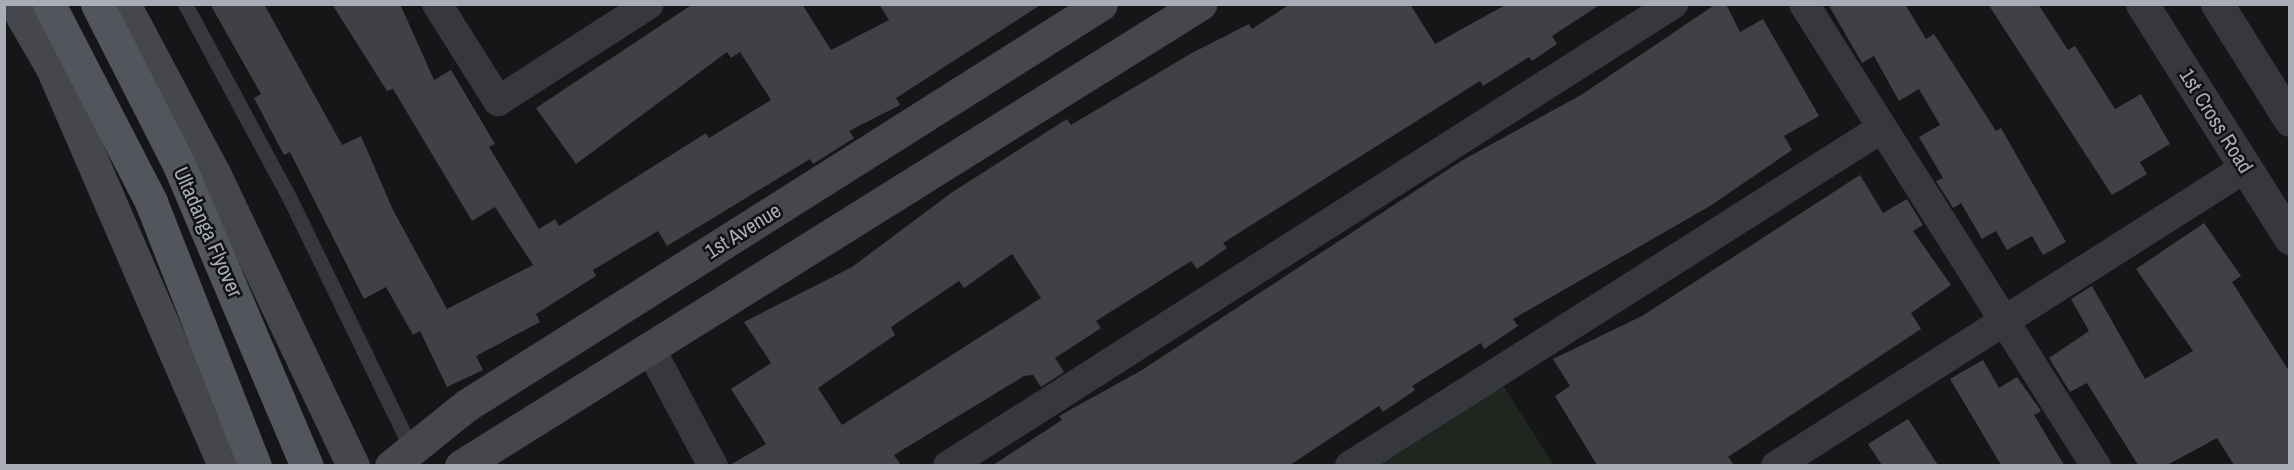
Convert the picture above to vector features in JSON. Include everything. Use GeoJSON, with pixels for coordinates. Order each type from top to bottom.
{"type":"FeatureCollection","features":[{"type":"Feature","properties":{"kind":"main road"},"geometry":{"type":"LineString","coordinates":[[15,4],[52,68],[224,465]]}},
{"type":"Feature","properties":{"kind":"main road","name":"Ultadanga Flyover"},"geometry":{"type":"LineString","coordinates":[[49,4],[151,202],[255,465]]}},
{"type":"Feature","properties":{"kind":"main road","name":"Ultadanga Flyover"},"geometry":{"type":"LineString","coordinates":[[97,4],[183,176],[308,465]]}},
{"type":"Feature","properties":{"kind":"main road"},"geometry":{"type":"LineString","coordinates":[[124,4],[214,173],[353,465]]}},
{"type":"Feature","properties":{"kind":"main road","name":"1st Avenue"},"geometry":{"type":"LineString","coordinates":[[401,457],[467,405],[1101,4]]}},
{"type":"Feature","properties":{"kind":"main road"},"geometry":{"type":"LineString","coordinates":[[461,465],[651,350],[1200,4]]}},
{"type":"Feature","properties":{"kind":"street"},"geometry":{"type":"LineString","coordinates":[[437,4],[498,101],[649,4]]}},
{"type":"Feature","properties":{"kind":"street"},"geometry":{"type":"LineString","coordinates":[[948,465],[1672,4]]}},
{"type":"Feature","properties":{"kind":"street"},"geometry":{"type":"LineString","coordinates":[[1804,4],[2096,465]]}},
{"type":"Feature","properties":{"kind":"street","name":"1st Cross Road"},"geometry":{"type":"LineString","coordinates":[[2142,4],[2289,238]]}},
{"type":"Feature","properties":{"kind":"street"},"geometry":{"type":"LineString","coordinates":[[2217,4],[2289,120]]}},
{"type":"Feature","properties":{"kind":"street"},"geometry":{"type":"LineString","coordinates":[[1350,465],[1882,128]]}},
{"type":"Feature","properties":{"kind":"street"},"geometry":{"type":"LineString","coordinates":[[1776,465],[1815,455],[2004,321],[2245,168]]}},
{"type":"Feature","properties":{"kind":"street"},"geometry":{"type":"LineString","coordinates":[[651,350],[713,465]]}},
{"type":"Feature","properties":{"kind":"lane"},"geometry":{"type":"LineString","coordinates":[[185,4],[291,201],[401,457]]}},
{"type":"Feature","properties":{"kind":"shaded area"},"geometry":{"type":"Polygon","coordinates":[[[1500,381],[1554,465],[1365,466],[1500,381]]]}},
{"type":"Feature","properties":{"kind":"building"},"geometry":{"type":"Polygon","coordinates":[[[210,4],[264,4],[342,145],[361,136],[393,210],[447,309],[533,265],[495,207],[472,221],[393,89],[387,91],[332,4],[400,4],[434,80],[451,70],[495,144],[489,147],[539,229],[555,219],[559,226],[706,133],[709,138],[771,100],[740,52],[731,58],[727,52],[576,164],[536,108],[693,4],[802,4],[831,50],[889,20],[879,4],[1042,4],[896,98],[900,105],[849,131],[854,138],[813,164],[810,159],[667,246],[658,231],[593,270],[596,276],[536,314],[540,322],[476,356],[483,370],[447,387],[420,331],[413,335],[386,287],[364,299],[290,152],[284,155],[254,98],[261,94],[210,4]]]}},
{"type":"Feature","properties":{"kind":"building"},"geometry":{"type":"Polygon","coordinates":[[[1290,4],[1410,4],[1435,44],[1507,4],[1601,4],[1552,36],[1557,44],[1532,61],[1529,57],[1483,86],[1480,81],[1223,243],[1227,248],[1197,269],[1191,261],[1096,321],[1101,328],[1055,358],[1064,372],[1041,387],[1033,375],[1024,376],[894,455],[901,465],[730,465],[766,444],[731,389],[771,363],[744,322],[852,267],[951,193],[1067,119],[1071,125],[1190,54],[1249,24],[1252,29],[1290,4]],[[1012,254],[964,288],[959,281],[891,327],[895,335],[818,388],[842,425],[1041,298],[1012,254]]]}},
{"type":"Feature","properties":{"kind":"building"},"geometry":{"type":"Polygon","coordinates":[[[1716,4],[1726,4],[1740,32],[1763,19],[1819,116],[1784,136],[1792,150],[1710,206],[1513,319],[1518,326],[1484,349],[1481,343],[1412,386],[1415,390],[1383,412],[1379,406],[1290,465],[993,465],[1062,420],[1059,416],[1142,370],[1461,161],[1581,95],[1716,4]]]}},
{"type":"Feature","properties":{"kind":"building"},"geometry":{"type":"Polygon","coordinates":[[[1828,4],[1905,4],[1926,39],[1934,34],[1996,131],[2001,128],[2066,242],[2043,255],[2032,236],[2007,250],[1996,231],[1982,239],[1961,203],[1953,208],[1936,181],[1943,178],[1919,137],[1940,125],[1919,89],[1899,101],[1874,56],[1862,63],[1828,4]]]}},
{"type":"Feature","properties":{"kind":"building"},"geometry":{"type":"Polygon","coordinates":[[[1988,4],[2038,4],[2068,50],[2075,46],[2115,109],[2141,94],[2170,144],[2140,162],[2147,174],[2112,195],[1988,4]]]}},
{"type":"Feature","properties":{"kind":"building"},"geometry":{"type":"Polygon","coordinates":[[[1860,175],[1883,213],[1907,199],[1923,225],[1913,231],[1951,285],[1911,313],[1921,329],[1728,457],[1734,465],[1597,465],[1555,396],[1570,386],[1553,359],[1642,316],[1860,175]]]}},
{"type":"Feature","properties":{"kind":"building"},"geometry":{"type":"Polygon","coordinates":[[[2204,223],[2241,276],[2232,282],[2289,371],[2289,465],[2234,465],[2217,438],[2167,465],[2138,465],[2087,383],[2070,392],[2049,358],[2089,331],[2071,299],[2092,286],[2145,379],[2193,351],[2136,269],[2204,223]]]}},
{"type":"Feature","properties":{"kind":"building"},"geometry":{"type":"Polygon","coordinates":[[[1983,360],[1999,388],[2017,377],[2041,411],[2034,415],[2064,465],[2001,465],[1950,379],[1983,360]]]}},
{"type":"Feature","properties":{"kind":"building"},"geometry":{"type":"Polygon","coordinates":[[[1908,419],[1938,465],[1882,465],[1868,444],[1908,419]]]}}]}
